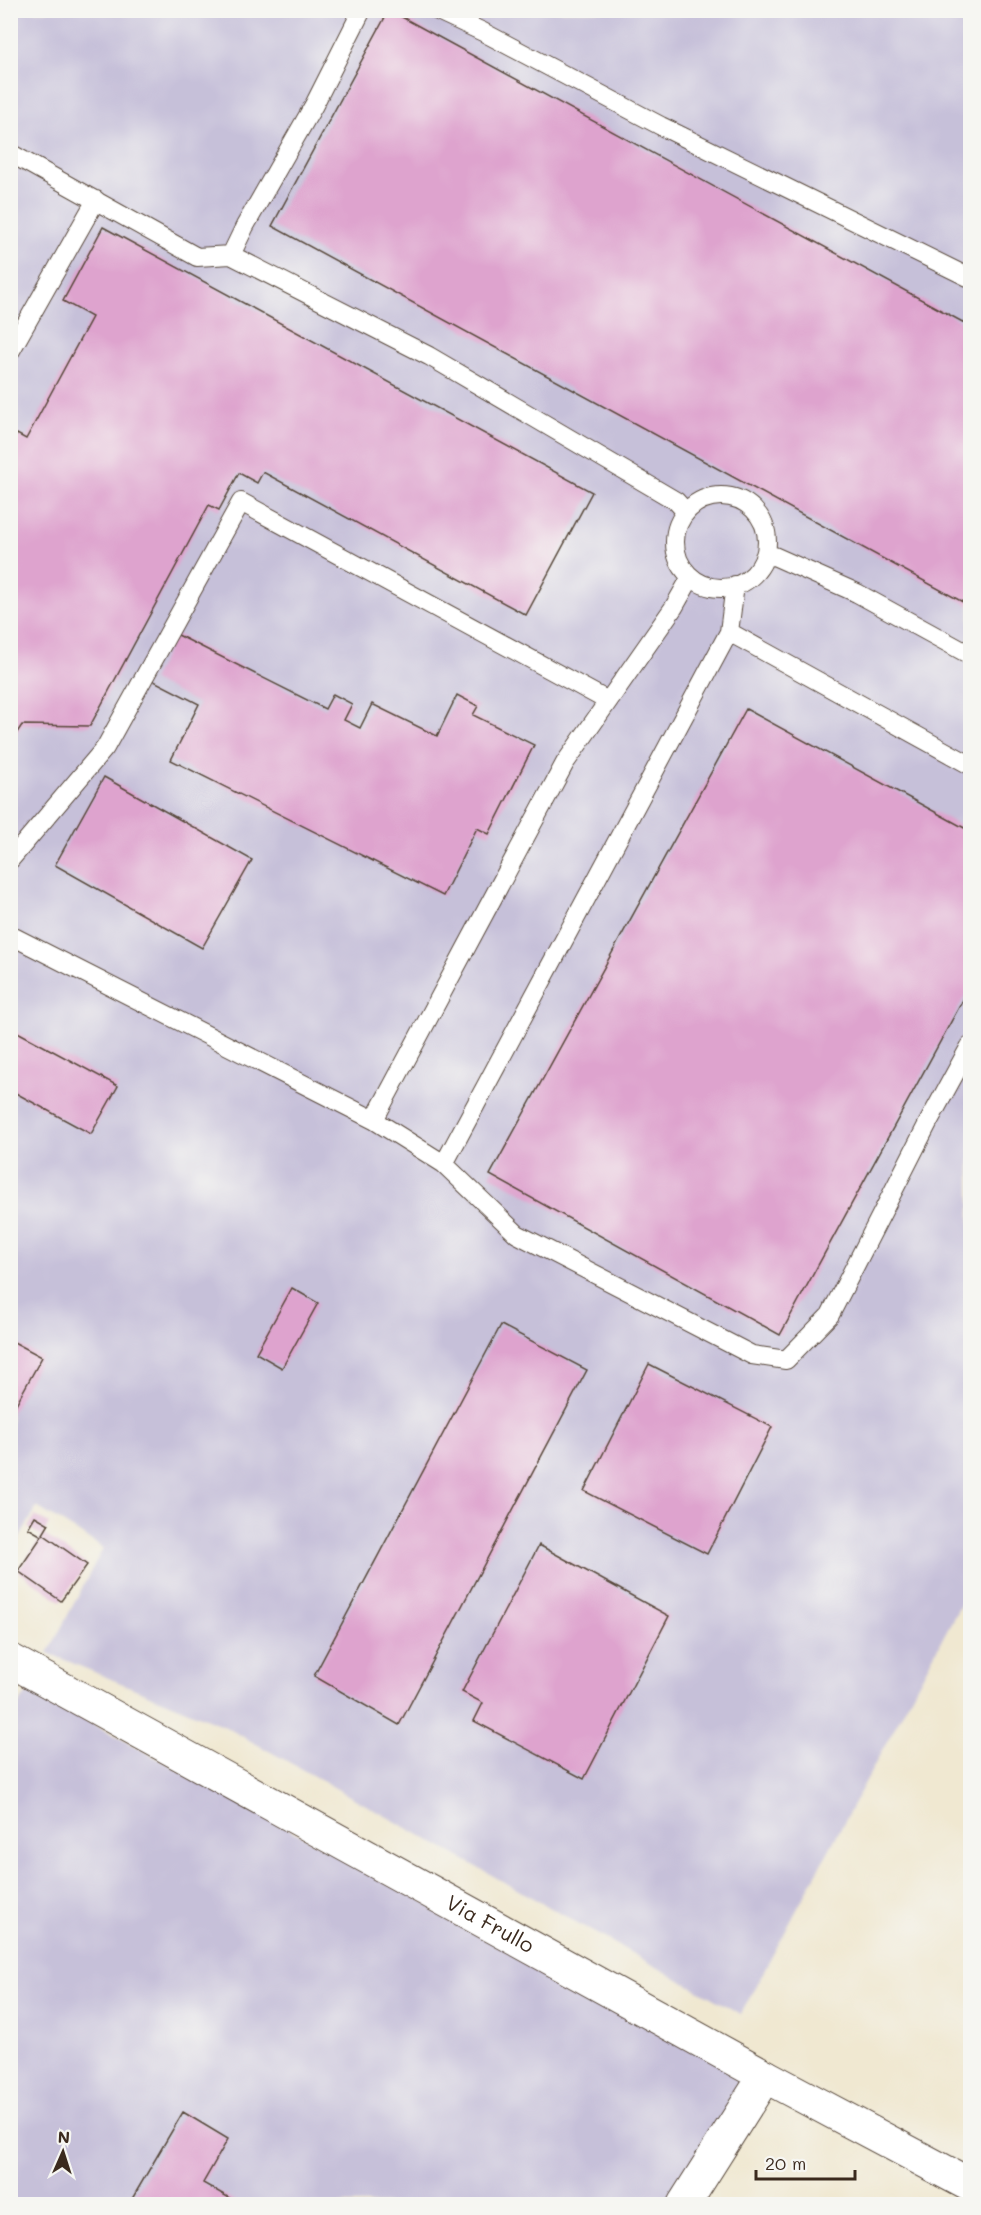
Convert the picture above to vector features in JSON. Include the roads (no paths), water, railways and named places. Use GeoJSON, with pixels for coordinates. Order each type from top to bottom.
{"type":"FeatureCollection","features":[{"type":"Feature","properties":{"kind":"street","name":"Via Frullo"},"geometry":{"type":"LineString","coordinates":[[10,1660],[765,2076],[970,2185]]}},
{"type":"Feature","properties":{"kind":"street"},"geometry":{"type":"LineString","coordinates":[[684,2205],[765,2076]]}},
{"type":"Feature","properties":{"kind":"lane"},"geometry":{"type":"LineString","coordinates":[[231,255],[314,105],[362,10]]}},
{"type":"Feature","properties":{"kind":"lane"},"geometry":{"type":"LineString","coordinates":[[436,10],[483,32],[661,126],[970,278]]}},
{"type":"Feature","properties":{"kind":"lane"},"geometry":{"type":"LineString","coordinates":[[10,153],[197,257],[231,255],[429,356],[676,501],[686,512]]}},
{"type":"Feature","properties":{"kind":"lane"},"geometry":{"type":"LineString","coordinates":[[10,352],[96,200]]}},
{"type":"Feature","properties":{"kind":"lane"},"geometry":{"type":"LineString","coordinates":[[725,496],[746,503],[758,514],[765,529],[767,542],[764,557],[750,578],[735,585],[715,588],[700,583],[691,577],[681,565],[677,555],[675,539],[678,526],[686,512],[695,504],[710,497],[725,496]]}},
{"type":"Feature","properties":{"kind":"lane"},"geometry":{"type":"LineString","coordinates":[[10,860],[105,748],[241,502],[608,701]]}},
{"type":"Feature","properties":{"kind":"lane"},"geometry":{"type":"LineString","coordinates":[[764,557],[774,556],[857,593],[970,655]]}},
{"type":"Feature","properties":{"kind":"lane"},"geometry":{"type":"LineString","coordinates":[[374,1120],[566,763],[674,608],[691,577]]}},
{"type":"Feature","properties":{"kind":"lane"},"geometry":{"type":"LineString","coordinates":[[444,1164],[729,632],[735,585]]}},
{"type":"Feature","properties":{"kind":"lane"},"geometry":{"type":"LineString","coordinates":[[729,632],[970,765]]}},
{"type":"Feature","properties":{"kind":"lane"},"geometry":{"type":"LineString","coordinates":[[10,935],[374,1120],[444,1164],[517,1234],[752,1355],[786,1360],[830,1316],[929,1121],[970,1046]]}}]}
